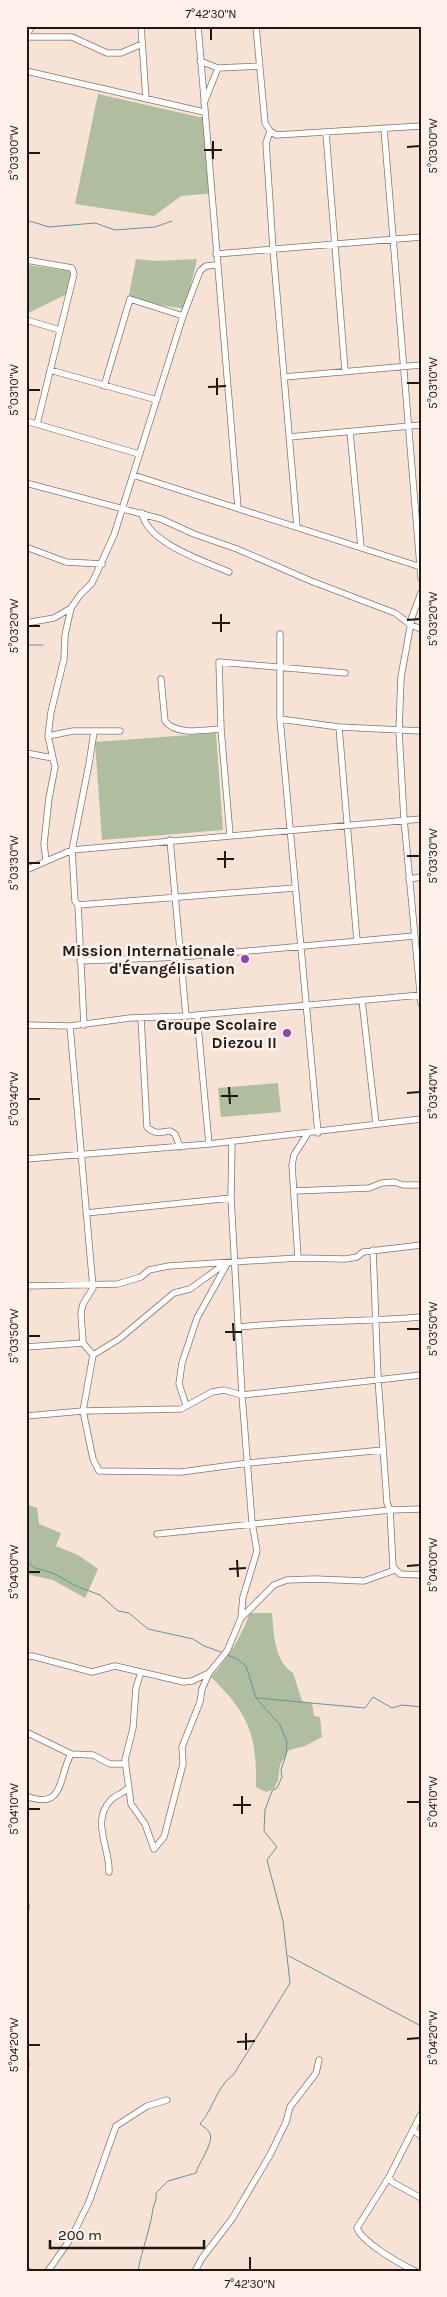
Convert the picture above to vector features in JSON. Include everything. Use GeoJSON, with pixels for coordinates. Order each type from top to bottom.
{"type":"FeatureCollection","features":[{"type":"Feature","properties":{"kind":"street"},"geometry":{"type":"LineString","coordinates":[[32,26],[26,37],[72,36],[106,53],[121,53],[142,44]]}},
{"type":"Feature","properties":{"kind":"street"},"geometry":{"type":"LineString","coordinates":[[141,26],[146,98]]}},
{"type":"Feature","properties":{"kind":"street"},"geometry":{"type":"LineString","coordinates":[[198,26],[203,105],[238,508]]}},
{"type":"Feature","properties":{"kind":"street"},"geometry":{"type":"LineString","coordinates":[[256,26],[266,123],[270,131],[276,135],[421,126]]}},
{"type":"Feature","properties":{"kind":"street"},"geometry":{"type":"LineString","coordinates":[[200,61],[218,68],[259,66]]}},
{"type":"Feature","properties":{"kind":"street"},"geometry":{"type":"LineString","coordinates":[[203,105],[218,68]]}},
{"type":"Feature","properties":{"kind":"street"},"geometry":{"type":"LineString","coordinates":[[26,71],[204,112]]}},
{"type":"Feature","properties":{"kind":"street"},"geometry":{"type":"LineString","coordinates":[[384,128],[408,426],[418,483],[421,578]]}},
{"type":"Feature","properties":{"kind":"street"},"geometry":{"type":"LineString","coordinates":[[270,131],[266,143],[273,250],[297,527]]}},
{"type":"Feature","properties":{"kind":"street"},"geometry":{"type":"LineString","coordinates":[[326,133],[345,371]]}},
{"type":"Feature","properties":{"kind":"street"},"geometry":{"type":"LineString","coordinates":[[216,254],[421,237]]}},
{"type":"Feature","properties":{"kind":"street"},"geometry":{"type":"LineString","coordinates":[[26,260],[72,268],[74,274],[37,424]]}},
{"type":"Feature","properties":{"kind":"street"},"geometry":{"type":"LineString","coordinates":[[46,861],[44,844],[49,798],[55,767],[48,736],[51,712],[64,659],[65,635],[71,608],[80,594],[92,583],[102,564],[123,508],[183,316],[200,271],[206,266],[217,265]]}},
{"type":"Feature","properties":{"kind":"street"},"geometry":{"type":"LineString","coordinates":[[104,386],[130,299],[183,316]]}},
{"type":"Feature","properties":{"kind":"street"},"geometry":{"type":"LineString","coordinates":[[26,320],[60,330]]}},
{"type":"Feature","properties":{"kind":"street"},"geometry":{"type":"LineString","coordinates":[[284,377],[421,366]]}},
{"type":"Feature","properties":{"kind":"street"},"geometry":{"type":"LineString","coordinates":[[50,370],[157,400]]}},
{"type":"Feature","properties":{"kind":"street"},"geometry":{"type":"LineString","coordinates":[[26,421],[139,454]]}},
{"type":"Feature","properties":{"kind":"street"},"geometry":{"type":"LineString","coordinates":[[289,437],[421,425]]}},
{"type":"Feature","properties":{"kind":"street"},"geometry":{"type":"LineString","coordinates":[[350,432],[361,547]]}},
{"type":"Feature","properties":{"kind":"street"},"geometry":{"type":"LineString","coordinates":[[133,475],[420,566]]}},
{"type":"Feature","properties":{"kind":"street"},"geometry":{"type":"LineString","coordinates":[[26,483],[161,518],[194,534],[238,549],[311,581],[395,613],[421,629]]}},
{"type":"Feature","properties":{"kind":"street"},"geometry":{"type":"LineString","coordinates":[[142,513],[147,527],[176,549],[229,572]]}},
{"type":"Feature","properties":{"kind":"street"},"geometry":{"type":"LineString","coordinates":[[26,547],[66,562],[102,564]]}},
{"type":"Feature","properties":{"kind":"street"},"geometry":{"type":"LineString","coordinates":[[421,592],[401,677],[399,731],[404,820],[421,1002]]}},
{"type":"Feature","properties":{"kind":"street"},"geometry":{"type":"LineString","coordinates":[[26,622],[54,618],[71,608]]}},
{"type":"Feature","properties":{"kind":"street"},"geometry":{"type":"LineString","coordinates":[[280,634],[280,719],[318,1133]]}},
{"type":"Feature","properties":{"kind":"street"},"geometry":{"type":"LineString","coordinates":[[230,835],[221,729],[218,662],[345,673]]}},
{"type":"Feature","properties":{"kind":"street"},"geometry":{"type":"LineString","coordinates":[[161,678],[165,722],[169,727],[177,730],[221,729]]}},
{"type":"Feature","properties":{"kind":"street"},"geometry":{"type":"LineString","coordinates":[[280,719],[339,727],[421,731]]}},
{"type":"Feature","properties":{"kind":"street"},"geometry":{"type":"LineString","coordinates":[[339,727],[357,941]]}},
{"type":"Feature","properties":{"kind":"street"},"geometry":{"type":"LineString","coordinates":[[48,736],[73,731],[120,731]]}},
{"type":"Feature","properties":{"kind":"street"},"geometry":{"type":"LineString","coordinates":[[84,1025],[78,905],[75,901],[72,850],[90,764],[94,732]]}},
{"type":"Feature","properties":{"kind":"street"},"geometry":{"type":"LineString","coordinates":[[26,753],[53,758]]}},
{"type":"Feature","properties":{"kind":"street"},"geometry":{"type":"LineString","coordinates":[[26,870],[72,850],[421,818]]}},
{"type":"Feature","properties":{"kind":"street"},"geometry":{"type":"LineString","coordinates":[[170,840],[186,1016]]}},
{"type":"Feature","properties":{"kind":"street"},"geometry":{"type":"LineString","coordinates":[[409,878],[421,878]]}},
{"type":"Feature","properties":{"kind":"street"},"geometry":{"type":"LineString","coordinates":[[78,905],[295,888]]}},
{"type":"Feature","properties":{"kind":"street"},"geometry":{"type":"LineString","coordinates":[[80,961],[180,957],[414,936]]}},
{"type":"Feature","properties":{"kind":"street"},"geometry":{"type":"LineString","coordinates":[[26,1025],[84,1025],[115,1019],[186,1016],[420,995]]}},
{"type":"Feature","properties":{"kind":"street"},"geometry":{"type":"LineString","coordinates":[[362,1000],[376,1124]]}},
{"type":"Feature","properties":{"kind":"street"},"geometry":{"type":"LineString","coordinates":[[197,1014],[209,1144]]}},
{"type":"Feature","properties":{"kind":"street"},"geometry":{"type":"LineString","coordinates":[[141,1018],[147,1127],[151,1131],[160,1133],[170,1131],[175,1134],[180,1147]]}},
{"type":"Feature","properties":{"kind":"street"},"geometry":{"type":"LineString","coordinates":[[70,1026],[93,1288],[81,1309],[83,1343],[93,1355]]}},
{"type":"Feature","properties":{"kind":"street"},"geometry":{"type":"LineString","coordinates":[[26,1159],[180,1147],[318,1133],[421,1119]]}},
{"type":"Feature","properties":{"kind":"street"},"geometry":{"type":"LineString","coordinates":[[298,1258],[292,1166],[294,1155],[308,1133]]}},
{"type":"Feature","properties":{"kind":"street"},"geometry":{"type":"LineString","coordinates":[[141,1672],[136,1688],[133,1728],[126,1764],[131,1804],[145,1824],[154,1849],[164,1837],[183,1764],[182,1747],[209,1673],[227,1651],[241,1618],[243,1597],[257,1550],[252,1523],[242,1395],[232,1198],[232,1141]]}},
{"type":"Feature","properties":{"kind":"street"},"geometry":{"type":"LineString","coordinates":[[294,1191],[369,1188],[382,1183],[394,1182],[403,1185],[421,1185]]}},
{"type":"Feature","properties":{"kind":"street"},"geometry":{"type":"LineString","coordinates":[[86,1213],[232,1198]]}},
{"type":"Feature","properties":{"kind":"street"},"geometry":{"type":"LineString","coordinates":[[26,1286],[129,1282],[141,1277],[149,1270],[236,1261],[298,1258],[346,1259],[373,1250],[421,1245]]}},
{"type":"Feature","properties":{"kind":"street"},"geometry":{"type":"LineString","coordinates":[[373,1250],[378,1378],[387,1503],[390,1510],[391,1557],[395,1570],[400,1574],[421,1575]]}},
{"type":"Feature","properties":{"kind":"street"},"geometry":{"type":"LineString","coordinates":[[228,1262],[190,1288],[174,1293],[119,1339],[93,1355],[82,1410],[93,1458],[99,1471],[181,1472],[248,1463],[383,1450]]}},
{"type":"Feature","properties":{"kind":"street"},"geometry":{"type":"LineString","coordinates":[[186,1405],[179,1384],[182,1363],[197,1318],[228,1262]]}},
{"type":"Feature","properties":{"kind":"street"},"geometry":{"type":"LineString","coordinates":[[239,1326],[288,1322],[421,1317]]}},
{"type":"Feature","properties":{"kind":"street"},"geometry":{"type":"LineString","coordinates":[[26,1347],[83,1343]]}},
{"type":"Feature","properties":{"kind":"street"},"geometry":{"type":"LineString","coordinates":[[26,1416],[82,1410],[181,1408],[212,1392],[224,1390],[242,1395],[378,1378],[421,1375]]}},
{"type":"Feature","properties":{"kind":"street"},"geometry":{"type":"LineString","coordinates":[[157,1534],[252,1523],[390,1510],[421,1509]]}},
{"type":"Feature","properties":{"kind":"street"},"geometry":{"type":"LineString","coordinates":[[241,1618],[274,1585],[287,1580],[364,1581],[395,1570]]}},
{"type":"Feature","properties":{"kind":"street"},"geometry":{"type":"LineString","coordinates":[[26,1657],[32,1656],[92,1672],[115,1666],[184,1682],[192,1681],[209,1673]]}},
{"type":"Feature","properties":{"kind":"street"},"geometry":{"type":"LineString","coordinates":[[26,1732],[71,1754],[93,1755],[110,1764],[126,1764]]}},
{"type":"Feature","properties":{"kind":"street"},"geometry":{"type":"LineString","coordinates":[[26,1796],[48,1800],[54,1796],[62,1780],[64,1765],[71,1754]]}},
{"type":"Feature","properties":{"kind":"street"},"geometry":{"type":"LineString","coordinates":[[109,1872],[103,1838],[103,1810],[111,1799],[124,1793],[128,1788]]}},
{"type":"Feature","properties":{"kind":"street"},"geometry":{"type":"LineString","coordinates":[[196,2271],[202,2258],[232,2219],[260,2171],[286,2122],[290,2107],[316,2073],[319,2060]]}},
{"type":"Feature","properties":{"kind":"street"},"geometry":{"type":"LineString","coordinates":[[48,2271],[71,2238],[88,2202],[116,2126],[147,2106],[167,2100]]}},
{"type":"Feature","properties":{"kind":"street"},"geometry":{"type":"LineString","coordinates":[[415,2271],[370,2243],[359,2234],[357,2228],[389,2177],[421,2114]]}},
{"type":"Feature","properties":{"kind":"street"},"geometry":{"type":"LineString","coordinates":[[413,2130],[421,2136]]}},
{"type":"Feature","properties":{"kind":"street"},"geometry":{"type":"LineString","coordinates":[[389,2177],[392,2182],[421,2198]]}},
{"type":"Feature","properties":{"kind":"green space"},"geometry":{"type":"Polygon","coordinates":[[[98,94],[199,117],[208,117],[214,193],[181,196],[154,216],[75,204],[98,94]]]}},
{"type":"Feature","properties":{"kind":"green space"},"geometry":{"type":"Polygon","coordinates":[[[136,259],[156,261],[197,259],[185,309],[128,300],[136,259]]]}},
{"type":"Feature","properties":{"kind":"green space"},"geometry":{"type":"Polygon","coordinates":[[[26,265],[77,272],[73,291],[26,314],[26,265]]]}},
{"type":"Feature","properties":{"kind":"green space"},"geometry":{"type":"Polygon","coordinates":[[[216,733],[223,830],[102,840],[95,742],[216,733]]]}},
{"type":"Feature","properties":{"kind":"green space"},"geometry":{"type":"Polygon","coordinates":[[[278,1083],[281,1112],[221,1117],[218,1088],[278,1083]]]}},
{"type":"Feature","properties":{"kind":"green space"},"geometry":{"type":"Polygon","coordinates":[[[26,1504],[37,1508],[39,1524],[61,1533],[56,1546],[78,1555],[98,1569],[85,1598],[53,1580],[26,1574],[26,1504]]]}},
{"type":"Feature","properties":{"kind":"green space"},"geometry":{"type":"Polygon","coordinates":[[[250,1613],[272,1613],[276,1646],[282,1662],[293,1673],[302,1701],[312,1704],[314,1716],[320,1717],[322,1737],[305,1746],[289,1750],[280,1765],[278,1780],[274,1789],[266,1792],[256,1787],[255,1753],[248,1726],[234,1702],[211,1677],[234,1647],[250,1613]]]}},
{"type":"Feature","properties":{"kind":"waterway"},"geometry":{"type":"LineString","coordinates":[[26,220],[49,227],[95,223],[115,230],[155,227],[172,221]]}},
{"type":"Feature","properties":{"kind":"waterway"},"geometry":{"type":"LineString","coordinates":[[26,645],[43,645]]}},
{"type":"Feature","properties":{"kind":"waterway"},"geometry":{"type":"LineString","coordinates":[[26,1561],[35,1568],[53,1573],[76,1586],[100,1595],[118,1611],[129,1613],[148,1629],[193,1639],[204,1646],[221,1652]]}},
{"type":"Feature","properties":{"kind":"waterway"},"geometry":{"type":"LineString","coordinates":[[138,2271],[156,2200],[156,2193],[168,2181],[196,2173],[211,2136],[200,2124],[223,2085],[234,2074],[290,1983],[283,1921],[267,1860],[277,1847],[264,1831],[265,1810],[272,1791],[277,1788],[282,1777],[281,1770],[286,1755],[287,1742],[280,1725],[256,1698],[246,1666],[237,1659],[227,1655]]}},
{"type":"Feature","properties":{"kind":"waterway"},"geometry":{"type":"LineString","coordinates":[[257,1698],[365,1708],[373,1697],[392,1708],[402,1705],[421,1707]]}},
{"type":"Feature","properties":{"kind":"waterway"},"geometry":{"type":"LineString","coordinates":[[289,1956],[421,2026]]}},
{"type":"Feature","properties":{"kind":"place","name":"Mission Internationale d'Évangélisation"},"geometry":{"type":"Point","coordinates":[245,959]}},
{"type":"Feature","properties":{"kind":"place","name":"Groupe Scolaire Diezou II"},"geometry":{"type":"Point","coordinates":[287,1033]}}]}
